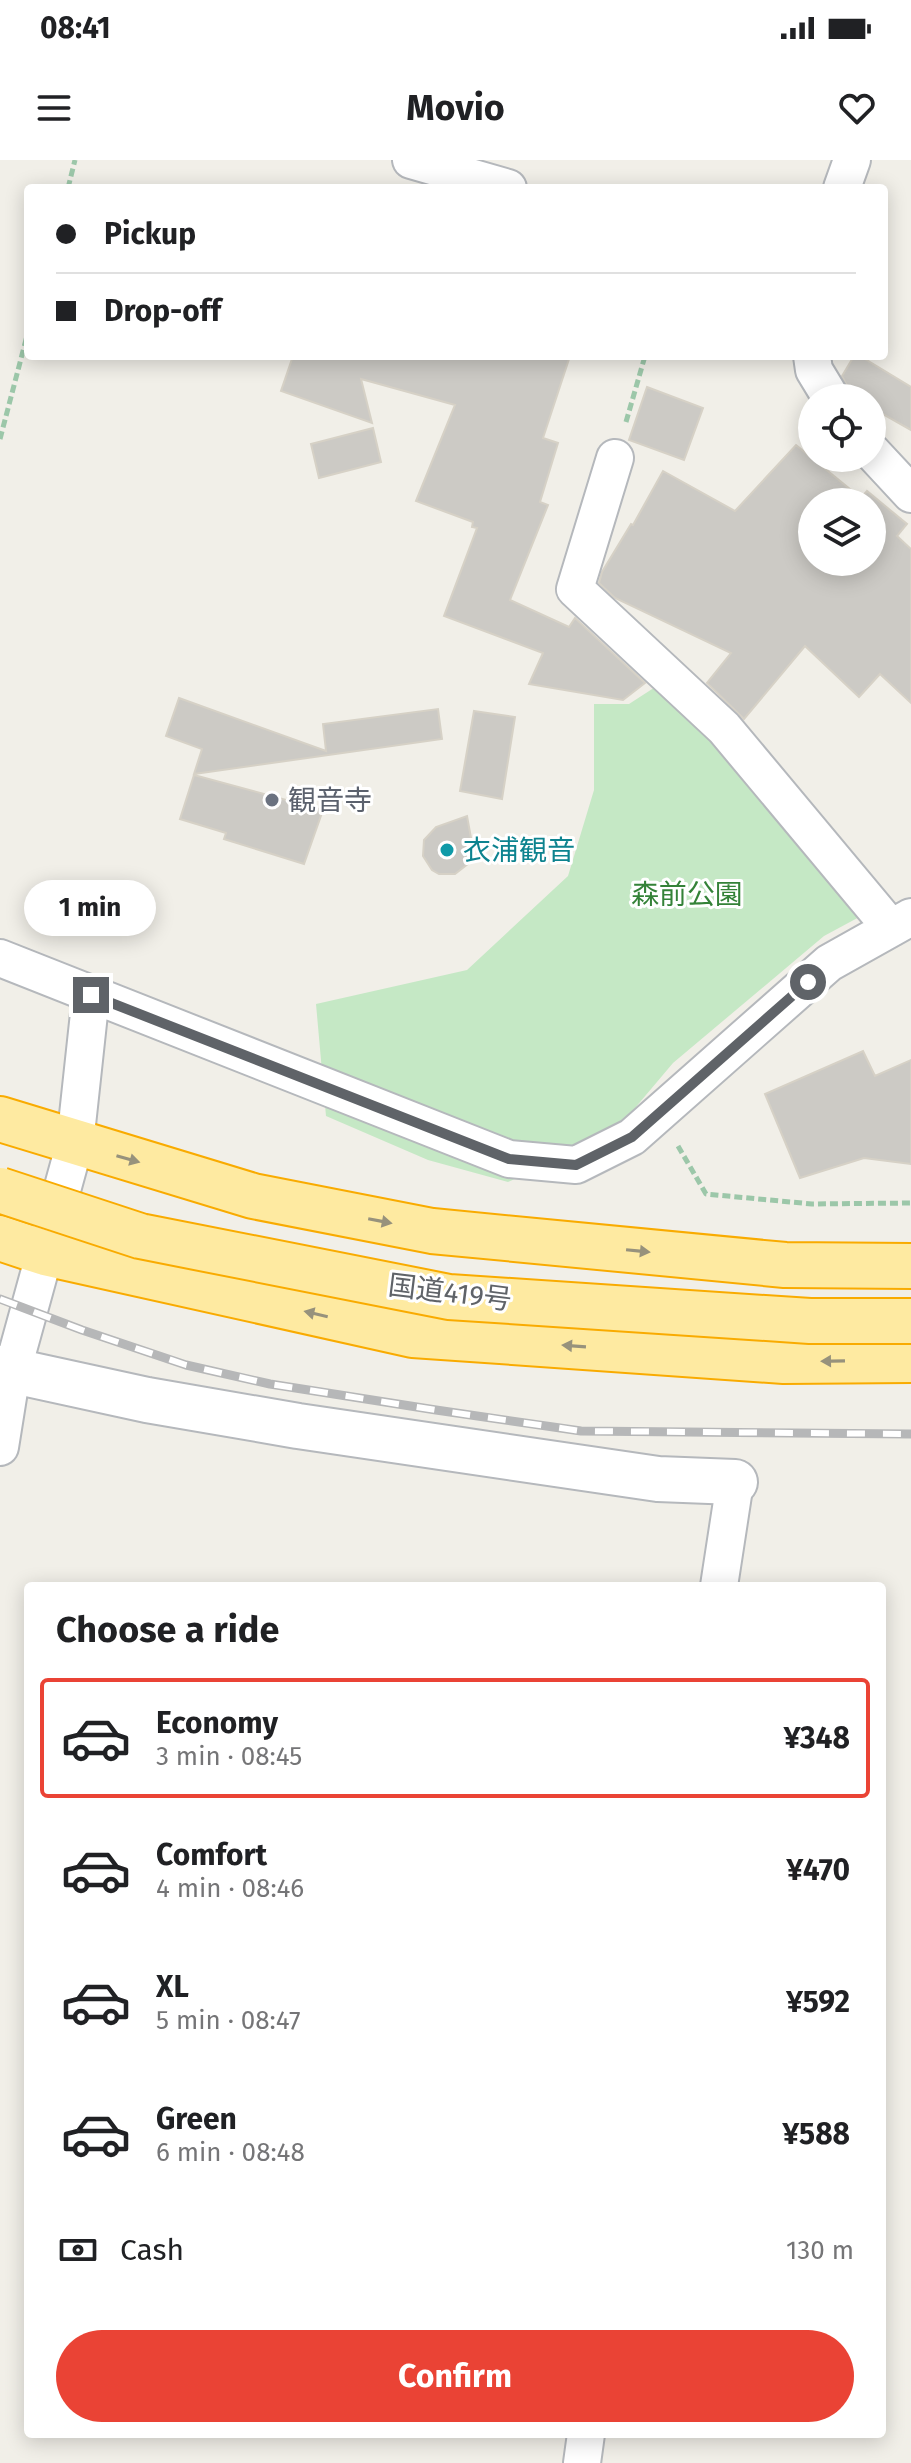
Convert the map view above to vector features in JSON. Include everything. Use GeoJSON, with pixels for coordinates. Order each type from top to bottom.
{"type":"FeatureCollection","features":[{"type":"Feature","properties":{"kind":"highway"},"geometry":{"type":"LineString","coordinates":[[0,1119],[253,1196],[432,1231],[785,1265],[911,1266]]}},
{"type":"Feature","properties":{"kind":"highway","name":"国道419号"},"geometry":{"type":"LineString","coordinates":[[0,1190],[140,1236],[449,1297],[810,1321],[907,1351]]}},
{"type":"Feature","properties":{"kind":"highway"},"geometry":{"type":"LineString","coordinates":[[0,1238],[45,1253],[413,1335],[784,1361],[907,1351]]}},
{"type":"Feature","properties":{"kind":"street"},"geometry":{"type":"LineString","coordinates":[[411,160],[494,184]]}},
{"type":"Feature","properties":{"kind":"street"},"geometry":{"type":"LineString","coordinates":[[843,184],[852,160]]}},
{"type":"Feature","properties":{"kind":"street"},"geometry":{"type":"LineString","coordinates":[[813,360],[814,370],[822,384]]}},
{"type":"Feature","properties":{"kind":"street"},"geometry":{"type":"LineString","coordinates":[[0,958],[509,1159],[576,1165],[632,1137],[829,963],[901,923],[724,728],[575,589],[615,458]]}},
{"type":"Feature","properties":{"kind":"street"},"geometry":{"type":"LineString","coordinates":[[886,467],[911,494]]}},
{"type":"Feature","properties":{"kind":"street"},"geometry":{"type":"LineString","coordinates":[[0,1447],[6,1370],[45,1253],[75,1143],[91,995]]}},
{"type":"Feature","properties":{"kind":"street"},"geometry":{"type":"LineString","coordinates":[[6,1370],[147,1400],[298,1426],[658,1479],[735,1482],[720,1582]]}},
{"type":"Feature","properties":{"kind":"street"},"geometry":{"type":"LineString","coordinates":[[582,2463],[585,2438]]}},
{"type":"Feature","properties":{"kind":"path"},"geometry":{"type":"LineString","coordinates":[[69,184],[75,160]]}},
{"type":"Feature","properties":{"kind":"path"},"geometry":{"type":"LineString","coordinates":[[0,439],[24,347]]}},
{"type":"Feature","properties":{"kind":"path"},"geometry":{"type":"LineString","coordinates":[[615,458],[644,360]]}},
{"type":"Feature","properties":{"kind":"path"},"geometry":{"type":"LineString","coordinates":[[659,1114],[706,1194],[812,1204],[911,1203]]}},
{"type":"Feature","properties":{"kind":"green space","name":"森前公園"},"geometry":{"type":"Polygon","coordinates":[[[663,682],[863,915],[824,936],[673,1063],[624,1121],[573,1153],[508,1182],[428,1160],[326,1116],[316,1004],[467,970],[568,876],[594,790],[594,704],[629,704],[663,682]]]}},
{"type":"Feature","properties":{"kind":"building"},"geometry":{"type":"Polygon","coordinates":[[[292,360],[569,360],[543,438],[558,443],[540,502],[548,505],[510,600],[569,627],[575,618],[645,683],[623,700],[529,684],[543,653],[444,616],[477,528],[472,527],[473,522],[416,501],[455,405],[361,379],[372,423],[281,391],[292,360]]]}},
{"type":"Feature","properties":{"kind":"building"},"geometry":{"type":"Polygon","coordinates":[[[852,360],[867,360],[911,387],[911,430],[886,416],[886,384],[846,384],[842,376],[852,360]]]}},
{"type":"Feature","properties":{"kind":"building"},"geometry":{"type":"Polygon","coordinates":[[[647,387],[703,408],[684,460],[629,440],[647,387]]]}},
{"type":"Feature","properties":{"kind":"building"},"geometry":{"type":"Polygon","coordinates":[[[373,428],[381,462],[319,478],[311,444],[373,428]]]}},
{"type":"Feature","properties":{"kind":"building"},"geometry":{"type":"Polygon","coordinates":[[[796,445],[798,472],[829,472],[849,488],[798,488],[798,576],[886,576],[886,507],[907,524],[897,536],[911,549],[911,703],[880,674],[859,697],[805,646],[744,719],[707,683],[731,653],[615,598],[599,583],[602,572],[663,471],[735,511],[796,445]]]}},
{"type":"Feature","properties":{"kind":"building"},"geometry":{"type":"Polygon","coordinates":[[[179,698],[326,751],[323,724],[438,709],[442,739],[194,774],[202,749],[166,736],[179,698]]]}},
{"type":"Feature","properties":{"kind":"building"},"geometry":{"type":"Polygon","coordinates":[[[474,711],[515,717],[502,799],[460,791],[474,711]]]}},
{"type":"Feature","properties":{"kind":"building"},"geometry":{"type":"Polygon","coordinates":[[[194,775],[323,810],[304,864],[224,839],[226,833],[180,819],[194,775]]]}},
{"type":"Feature","properties":{"kind":"building"},"geometry":{"type":"Polygon","coordinates":[[[467,816],[473,849],[468,864],[455,874],[439,874],[432,870],[423,856],[424,840],[436,827],[467,816]]]}},
{"type":"Feature","properties":{"kind":"building"},"geometry":{"type":"Polygon","coordinates":[[[863,1051],[875,1076],[911,1060],[911,1164],[864,1158],[800,1178],[765,1094],[863,1051]]]}},
{"type":"Feature","properties":{"kind":"railway"},"geometry":{"type":"LineString","coordinates":[[0,1299],[186,1365],[270,1384],[436,1410],[581,1431],[911,1434]]}},
{"type":"Feature","properties":{"kind":"place","name":"観音寺"},"geometry":{"type":"Point","coordinates":[272,800]}},
{"type":"Feature","properties":{"kind":"place","name":"衣浦観音"},"geometry":{"type":"Point","coordinates":[447,850]}},
{"type":"Feature","properties":{"kind":"route"},"geometry":{"type":"LineString","coordinates":[[91,995],[509,1159],[576,1165],[632,1137],[808,982]]}}]}
